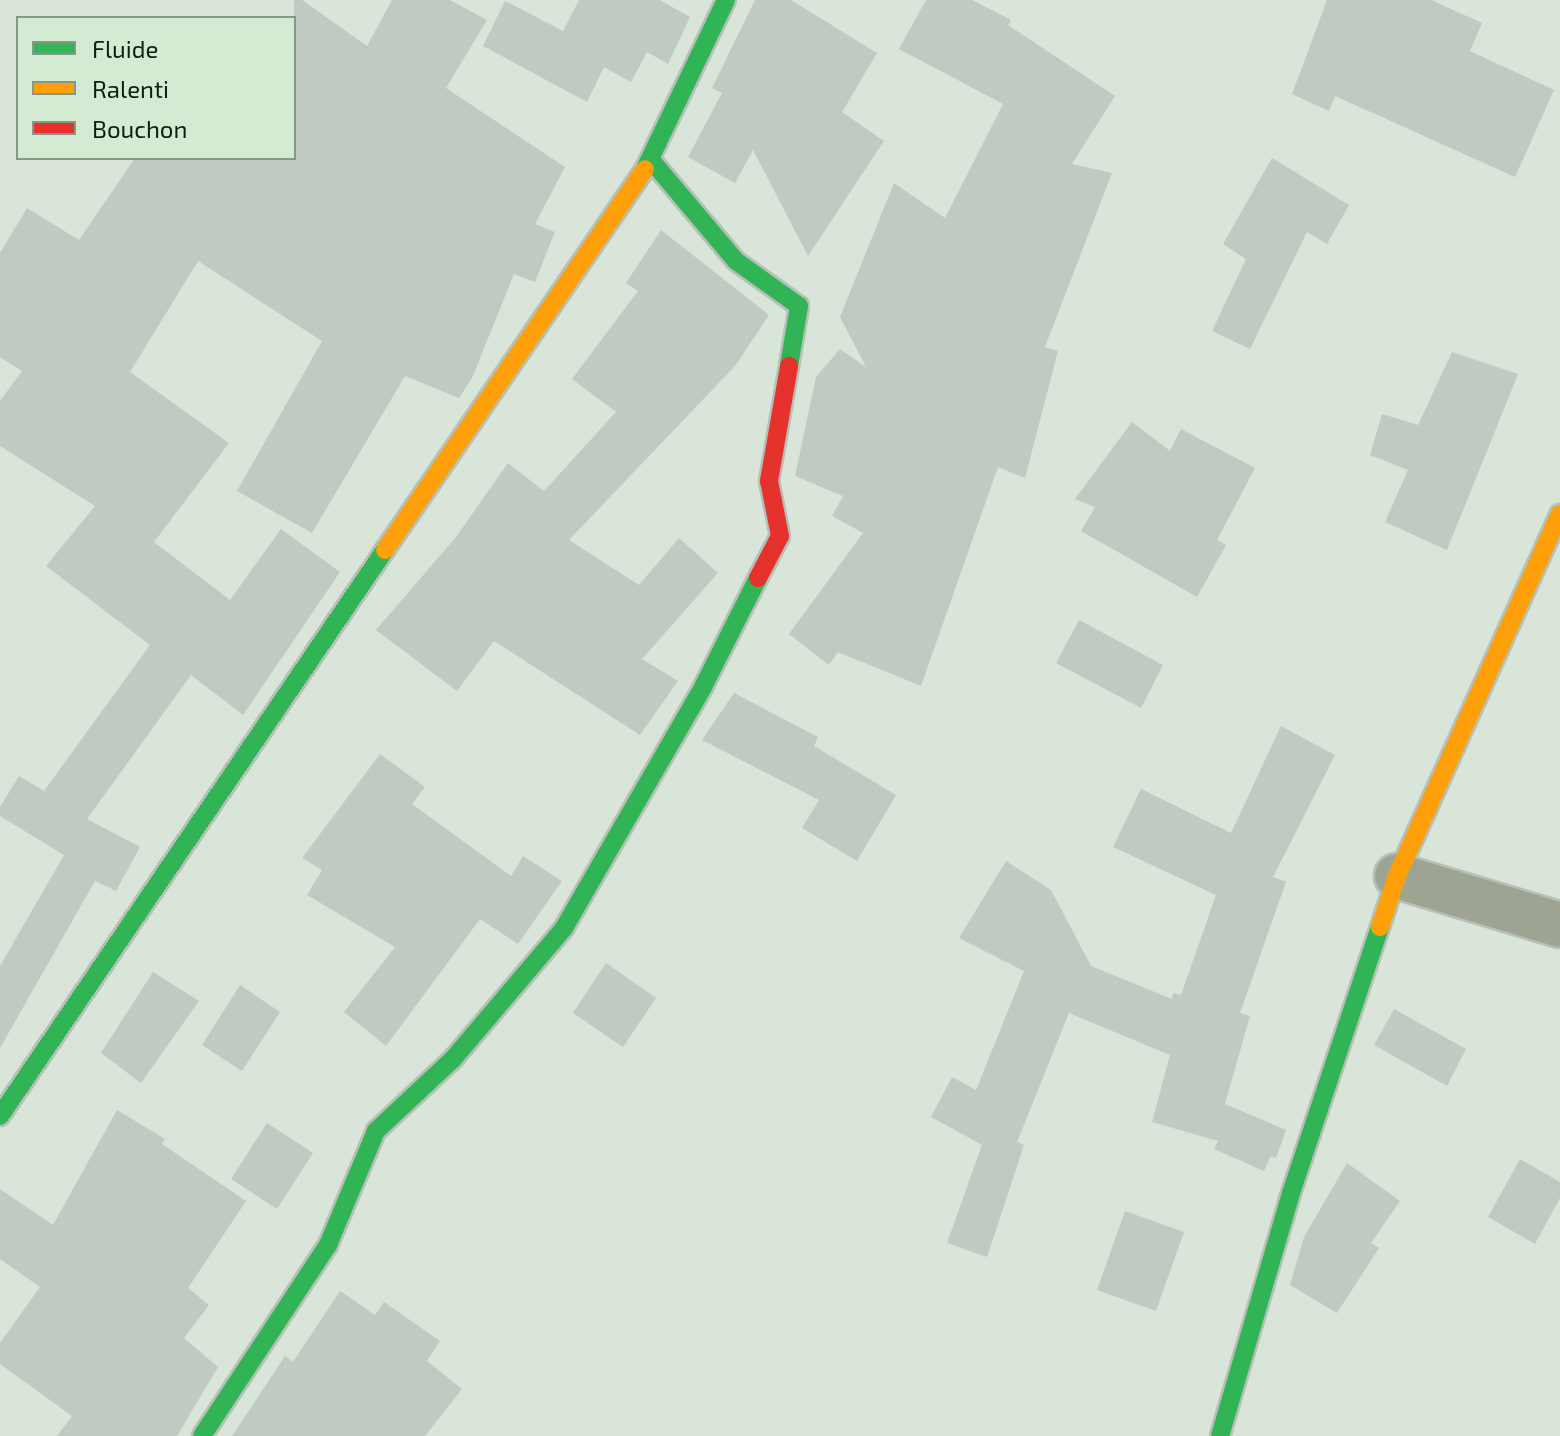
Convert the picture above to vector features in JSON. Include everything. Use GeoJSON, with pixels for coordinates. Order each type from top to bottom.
{"type":"FeatureCollection","features":[{"type":"Feature","properties":{"kind":"street"},"geometry":{"type":"LineString","coordinates":[[0,1116],[651,160],[726,0]]}},
{"type":"Feature","properties":{"kind":"street"},"geometry":{"type":"LineString","coordinates":[[202,1436],[328,1245],[376,1131],[453,1059],[564,928],[703,687],[780,536],[769,481],[799,306],[736,261],[651,160]]}},
{"type":"Feature","properties":{"kind":"street"},"geometry":{"type":"LineString","coordinates":[[1220,1436],[1291,1193],[1397,876],[1560,514]]}},
{"type":"Feature","properties":{"kind":"street"},"geometry":{"type":"LineString","coordinates":[[1397,876],[1560,925]]}},
{"type":"Feature","properties":{"kind":"building"},"geometry":{"type":"Polygon","coordinates":[[[294,0],[302,0],[367,46],[392,0],[450,0],[487,20],[446,88],[565,167],[535,224],[555,232],[535,282],[514,274],[472,378],[459,398],[405,376],[312,533],[237,491],[322,341],[198,261],[130,372],[229,443],[154,542],[230,600],[281,529],[340,572],[243,715],[191,675],[87,819],[140,847],[116,891],[95,881],[0,1048],[0,966],[64,855],[0,816],[0,807],[19,776],[44,791],[150,645],[46,566],[95,506],[0,446],[0,401],[22,371],[0,357],[0,253],[27,208],[79,240],[134,160],[296,160],[294,0]]]}},
{"type":"Feature","properties":{"kind":"building"},"geometry":{"type":"Polygon","coordinates":[[[579,0],[660,0],[690,17],[668,64],[647,52],[631,82],[604,67],[587,102],[483,46],[505,1],[563,31],[579,0]]]}},
{"type":"Feature","properties":{"kind":"building"},"geometry":{"type":"Polygon","coordinates":[[[755,0],[791,0],[877,53],[842,112],[884,141],[808,256],[753,150],[735,183],[688,157],[722,93],[712,88],[755,0]]]}},
{"type":"Feature","properties":{"kind":"building"},"geometry":{"type":"Polygon","coordinates":[[[926,0],[972,0],[1011,20],[1008,25],[1115,96],[1072,164],[1112,173],[1045,347],[1058,351],[1025,478],[998,467],[921,686],[838,652],[829,665],[789,634],[863,533],[832,516],[843,496],[795,476],[816,377],[840,349],[866,367],[840,317],[894,183],[945,218],[1003,104],[899,49],[926,0]]]}},
{"type":"Feature","properties":{"kind":"building"},"geometry":{"type":"Polygon","coordinates":[[[1327,0],[1431,0],[1482,23],[1470,51],[1554,90],[1515,177],[1335,96],[1329,111],[1292,94],[1327,0]]]}},
{"type":"Feature","properties":{"kind":"building"},"geometry":{"type":"Polygon","coordinates":[[[1272,158],[1349,205],[1327,244],[1307,232],[1250,349],[1212,331],[1246,259],[1223,244],[1272,158]]]}},
{"type":"Feature","properties":{"kind":"building"},"geometry":{"type":"Polygon","coordinates":[[[661,230],[769,315],[735,366],[569,540],[639,585],[679,538],[718,573],[642,659],[678,681],[640,735],[494,641],[457,691],[376,630],[456,537],[508,463],[544,491],[616,412],[572,379],[638,291],[626,283],[661,230]]]}},
{"type":"Feature","properties":{"kind":"building"},"geometry":{"type":"Polygon","coordinates":[[[1452,352],[1518,374],[1447,550],[1385,522],[1408,470],[1370,455],[1382,414],[1418,425],[1452,352]]]}},
{"type":"Feature","properties":{"kind":"building"},"geometry":{"type":"Polygon","coordinates":[[[1132,422],[1170,451],[1181,429],[1255,468],[1217,540],[1226,545],[1197,597],[1081,531],[1095,507],[1075,499],[1132,422]]]}},
{"type":"Feature","properties":{"kind":"building"},"geometry":{"type":"Polygon","coordinates":[[[1079,620],[1163,665],[1141,708],[1056,663],[1079,620]]]}},
{"type":"Feature","properties":{"kind":"building"},"geometry":{"type":"Polygon","coordinates":[[[734,693],[818,737],[814,746],[896,795],[857,861],[802,828],[819,800],[702,740],[734,693]]]}},
{"type":"Feature","properties":{"kind":"building"},"geometry":{"type":"Polygon","coordinates":[[[1281,726],[1335,755],[1273,877],[1286,882],[1240,1013],[1250,1016],[1225,1104],[1286,1130],[1276,1158],[1271,1156],[1264,1171],[1214,1149],[1218,1141],[1152,1122],[1170,1055],[1069,1013],[1017,1142],[1024,1145],[987,1257],[947,1243],[982,1145],[931,1117],[952,1077],[976,1090],[1024,971],[959,938],[1006,861],[1051,890],[1091,966],[1172,999],[1173,993],[1181,995],[1216,895],[1113,847],[1141,789],[1231,833],[1281,726]]]}},
{"type":"Feature","properties":{"kind":"building"},"geometry":{"type":"Polygon","coordinates":[[[380,754],[425,787],[412,804],[511,876],[523,856],[562,881],[518,944],[480,919],[386,1046],[344,1012],[395,947],[307,895],[322,870],[302,858],[380,754]]]}},
{"type":"Feature","properties":{"kind":"building"},"geometry":{"type":"Polygon","coordinates":[[[606,963],[656,998],[623,1047],[573,1013],[606,963]]]}},
{"type":"Feature","properties":{"kind":"building"},"geometry":{"type":"Polygon","coordinates":[[[153,972],[199,1001],[141,1083],[101,1053],[153,972]]]}},
{"type":"Feature","properties":{"kind":"building"},"geometry":{"type":"Polygon","coordinates":[[[240,985],[280,1012],[242,1071],[202,1045],[240,985]]]}},
{"type":"Feature","properties":{"kind":"building"},"geometry":{"type":"Polygon","coordinates":[[[1394,1009],[1466,1049],[1447,1086],[1374,1045],[1394,1009]]]}},
{"type":"Feature","properties":{"kind":"building"},"geometry":{"type":"Polygon","coordinates":[[[117,1110],[165,1139],[162,1144],[246,1201],[188,1288],[209,1305],[184,1338],[218,1367],[177,1436],[57,1436],[72,1416],[0,1364],[0,1343],[40,1287],[0,1259],[0,1189],[53,1225],[117,1110]]]}},
{"type":"Feature","properties":{"kind":"building"},"geometry":{"type":"Polygon","coordinates":[[[267,1123],[313,1153],[277,1209],[231,1179],[267,1123]]]}},
{"type":"Feature","properties":{"kind":"building"},"geometry":{"type":"Polygon","coordinates":[[[1520,1159],[1560,1182],[1560,1198],[1535,1244],[1488,1217],[1520,1159]]]}},
{"type":"Feature","properties":{"kind":"building"},"geometry":{"type":"Polygon","coordinates":[[[1347,1163],[1400,1201],[1371,1243],[1379,1248],[1337,1313],[1290,1285],[1304,1237],[1347,1163]]]}},
{"type":"Feature","properties":{"kind":"building"},"geometry":{"type":"Polygon","coordinates":[[[1125,1211],[1184,1232],[1156,1311],[1097,1290],[1125,1211]]]}},
{"type":"Feature","properties":{"kind":"building"},"geometry":{"type":"Polygon","coordinates":[[[340,1291],[375,1315],[384,1302],[440,1341],[427,1361],[462,1389],[425,1436],[232,1436],[285,1356],[293,1362],[340,1291]]]}},
{"type":"Feature","properties":{"kind":"traffic: fast"},"geometry":{"type":"LineString","coordinates":[[645,169],[726,0]]}},
{"type":"Feature","properties":{"kind":"traffic: fast"},"geometry":{"type":"LineString","coordinates":[[651,160],[736,261],[799,306],[789,366]]}},
{"type":"Feature","properties":{"kind":"traffic: fast"},"geometry":{"type":"LineString","coordinates":[[0,1116],[385,550]]}},
{"type":"Feature","properties":{"kind":"traffic: fast"},"geometry":{"type":"LineString","coordinates":[[202,1436],[328,1245],[376,1131],[453,1059],[564,928],[703,687],[758,578]]}},
{"type":"Feature","properties":{"kind":"traffic: fast"},"geometry":{"type":"LineString","coordinates":[[1220,1436],[1291,1193],[1380,927]]}},
{"type":"Feature","properties":{"kind":"traffic: slow"},"geometry":{"type":"LineString","coordinates":[[385,550],[645,169]]}},
{"type":"Feature","properties":{"kind":"traffic: slow"},"geometry":{"type":"LineString","coordinates":[[1380,927],[1397,876],[1560,514]]}},
{"type":"Feature","properties":{"kind":"traffic: jam"},"geometry":{"type":"LineString","coordinates":[[758,578],[780,536],[769,481],[789,366]]}}]}
